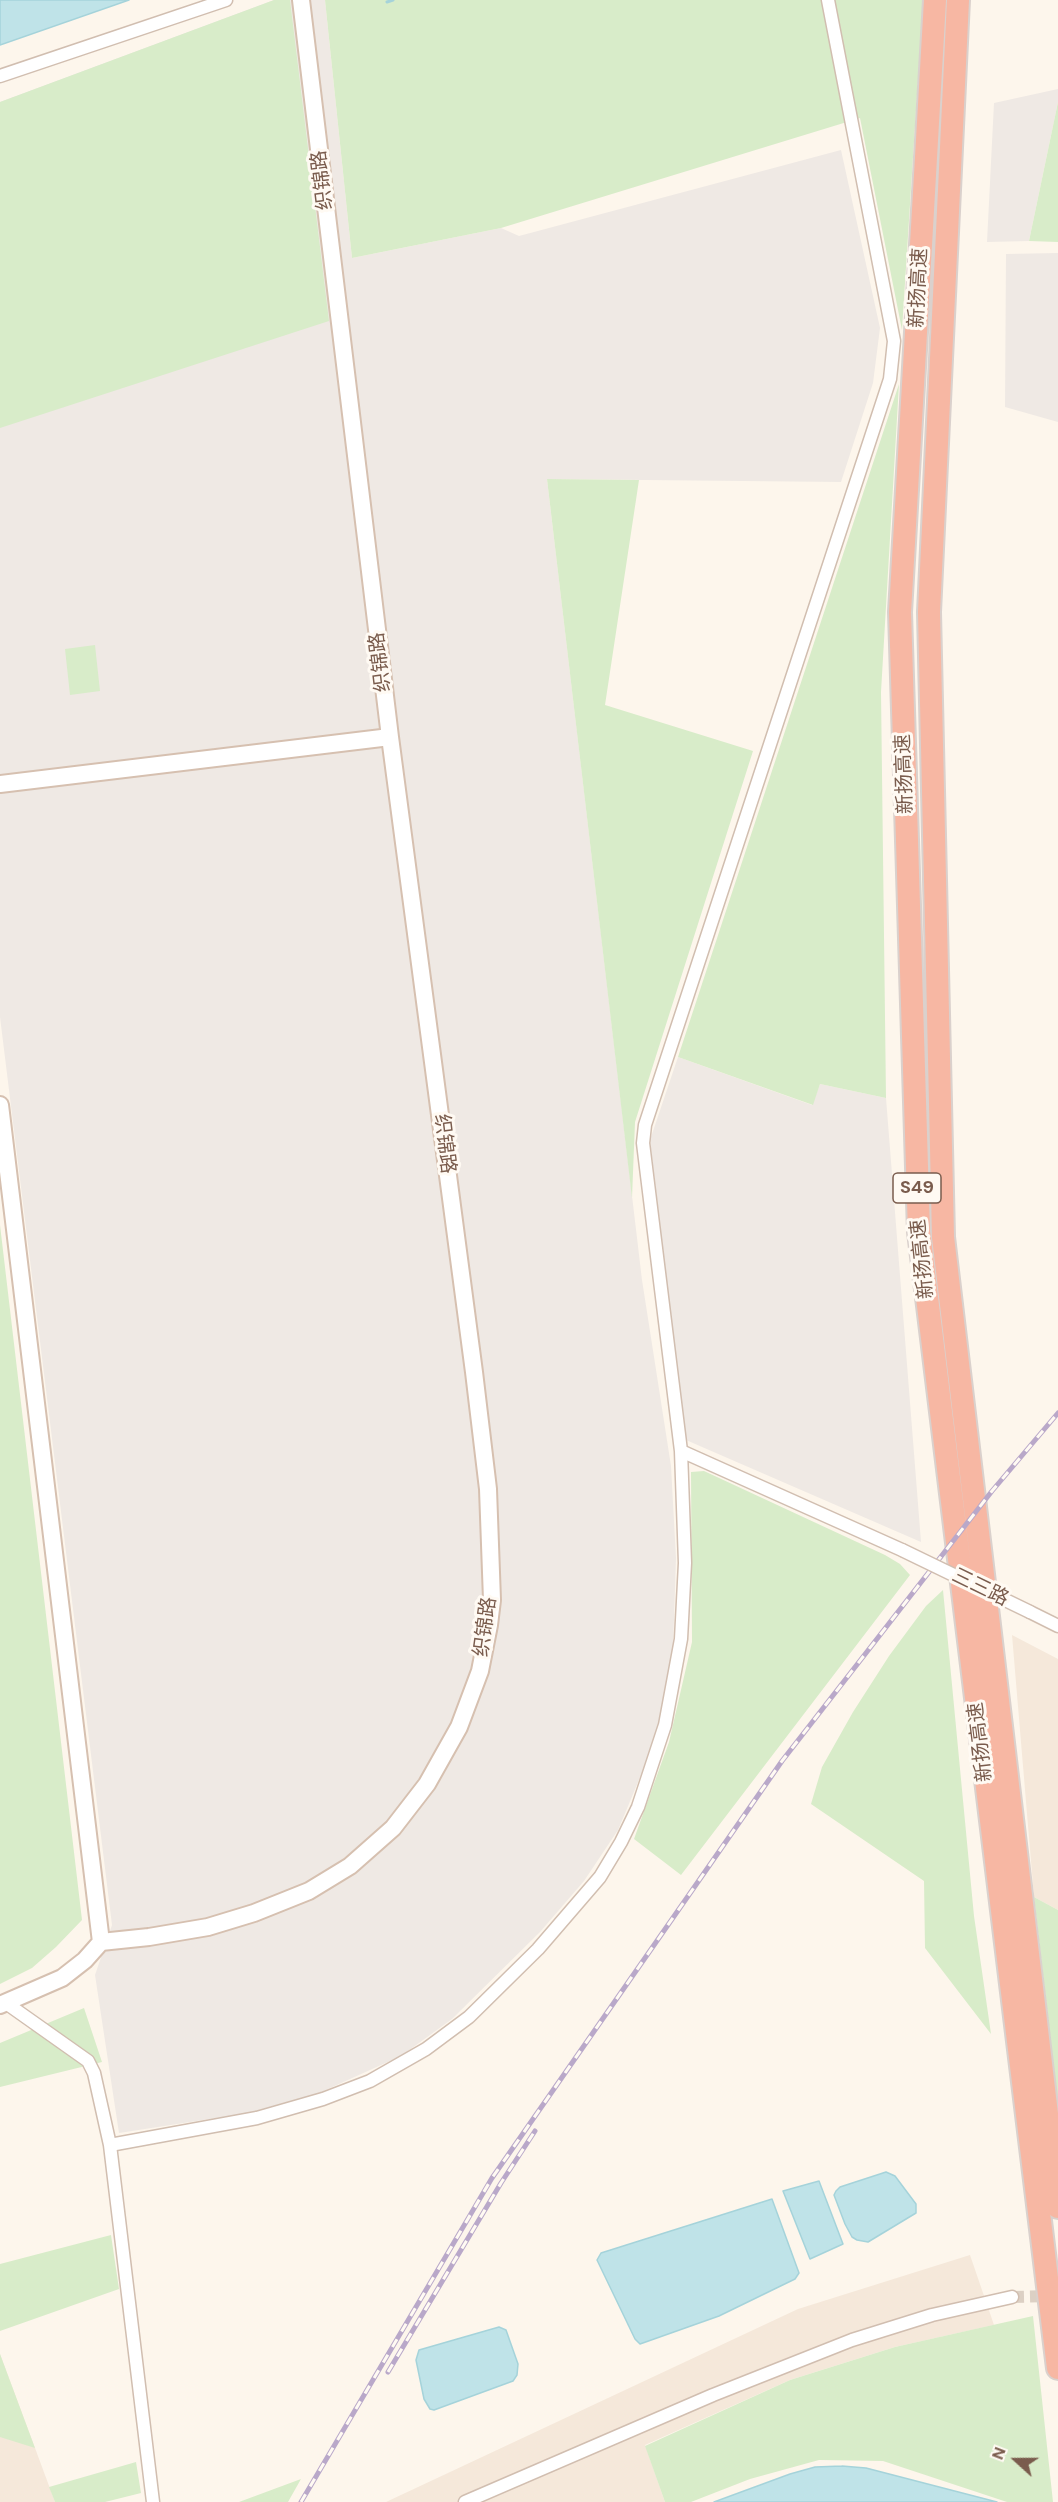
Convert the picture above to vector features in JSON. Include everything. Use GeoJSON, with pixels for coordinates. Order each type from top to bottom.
{"type":"FeatureCollection","features":[{"type":"Feature","properties":{"kind":"highway","name":"新扬高速"},"geometry":{"type":"LineString","coordinates":[[935,0],[900,612],[919,1232],[1058,2368]]}},
{"type":"Feature","properties":{"kind":"highway","name":"新扬高速"},"geometry":{"type":"LineString","coordinates":[[958,0],[929,612],[944,1237],[1058,2207]]}},
{"type":"Feature","properties":{"kind":"street"},"geometry":{"type":"LineString","coordinates":[[0,76],[226,0]]}},
{"type":"Feature","properties":{"kind":"street","name":"织锦路"},"geometry":{"type":"LineString","coordinates":[[101,1942],[150,1937],[208,1927],[309,1891],[350,1866],[393,1828],[427,1784],[459,1727],[480,1671],[492,1600],[488,1489],[473,1363],[390,737],[301,0]]}},
{"type":"Feature","properties":{"kind":"street"},"geometry":{"type":"LineString","coordinates":[[110,2145],[257,2118],[323,2100],[370,2082],[426,2049],[469,2017],[538,1949],[600,1877],[638,1807],[665,1725],[681,1639],[686,1563],[681,1451],[642,1143],[645,1125],[886,390],[894,341],[828,0]]}},
{"type":"Feature","properties":{"kind":"street"},"geometry":{"type":"LineString","coordinates":[[0,784],[390,737]]}},
{"type":"Feature","properties":{"kind":"street"},"geometry":{"type":"LineString","coordinates":[[0,1105],[101,1942],[85,1960],[62,1978],[3,2004]]}},
{"type":"Feature","properties":{"kind":"street","name":"三三路"},"geometry":{"type":"LineString","coordinates":[[681,1451],[902,1550],[1058,1626]]}},
{"type":"Feature","properties":{"kind":"street"},"geometry":{"type":"LineString","coordinates":[[3,2004],[88,2061],[94,2073],[110,2145],[153,2502]]}},
{"type":"Feature","properties":{"kind":"street"},"geometry":{"type":"LineString","coordinates":[[465,2502],[713,2395],[852,2340],[932,2316],[1012,2297]]}},
{"type":"Feature","properties":{"kind":"shaded area"},"geometry":{"type":"Polygon","coordinates":[[[274,0],[325,0],[352,258],[501,228],[519,236],[841,150],[880,328],[873,383],[841,482],[547,479],[642,1280],[671,1466],[676,1558],[673,1649],[663,1710],[646,1763],[618,1830],[584,1881],[540,1932],[452,2019],[401,2056],[319,2093],[248,2113],[119,2133],[95,1975],[112,1925],[0,1017],[0,102],[274,0]]]}},
{"type":"Feature","properties":{"kind":"shaded area"},"geometry":{"type":"Polygon","coordinates":[[[1058,89],[1058,102],[1029,241],[987,242],[994,103],[1058,89]]]}},
{"type":"Feature","properties":{"kind":"shaded area"},"geometry":{"type":"Polygon","coordinates":[[[1058,253],[1058,422],[1005,407],[1006,254],[1058,253]]]}},
{"type":"Feature","properties":{"kind":"shaded area"},"geometry":{"type":"Polygon","coordinates":[[[678,1057],[812,1105],[820,1084],[886,1098],[921,1542],[686,1440],[650,1140],[678,1057]]]}},
{"type":"Feature","properties":{"kind":"shaded area"},"geometry":{"type":"Polygon","coordinates":[[[1012,1635],[1058,1659],[1058,1910],[1034,1897],[1012,1635]]]}},
{"type":"Feature","properties":{"kind":"shaded area"},"geometry":{"type":"Polygon","coordinates":[[[970,2255],[994,2325],[895,2347],[790,2380],[645,2445],[665,2502],[386,2502],[798,2309],[970,2255]]]}},
{"type":"Feature","properties":{"kind":"shaded area"},"geometry":{"type":"Polygon","coordinates":[[[0,2354],[35,2448],[55,2502],[0,2502],[0,2354]]]}},
{"type":"Feature","properties":{"kind":"green space"},"geometry":{"type":"Polygon","coordinates":[[[274,0],[290,0],[329,321],[0,428],[0,102],[274,0]]]}},
{"type":"Feature","properties":{"kind":"green space"},"geometry":{"type":"Polygon","coordinates":[[[325,0],[923,0],[902,330],[860,118],[501,228],[352,258],[325,0]]]}},
{"type":"Feature","properties":{"kind":"green space"},"geometry":{"type":"Polygon","coordinates":[[[1058,102],[1058,242],[1029,241],[1058,102]]]}},
{"type":"Feature","properties":{"kind":"green space"},"geometry":{"type":"Polygon","coordinates":[[[899,384],[881,692],[886,1098],[820,1084],[813,1105],[678,1057],[899,384]]]}},
{"type":"Feature","properties":{"kind":"green space"},"geometry":{"type":"Polygon","coordinates":[[[547,479],[639,480],[605,705],[753,751],[635,1122],[632,1198],[547,479]]]}},
{"type":"Feature","properties":{"kind":"green space"},"geometry":{"type":"Polygon","coordinates":[[[95,645],[100,691],[70,695],[65,649],[95,645]]]}},
{"type":"Feature","properties":{"kind":"green space"},"geometry":{"type":"Polygon","coordinates":[[[0,1225],[82,1920],[32,1968],[0,1984],[0,1225]]]}},
{"type":"Feature","properties":{"kind":"green space"},"geometry":{"type":"Polygon","coordinates":[[[704,1471],[885,1555],[900,1564],[910,1575],[681,1875],[634,1839],[669,1742],[692,1642],[691,1472],[704,1471]]]}},
{"type":"Feature","properties":{"kind":"green space"},"geometry":{"type":"Polygon","coordinates":[[[943,1590],[974,1916],[991,2034],[925,1948],[924,1881],[811,1804],[822,1767],[853,1712],[889,1656],[926,1606],[943,1590]]]}},
{"type":"Feature","properties":{"kind":"green space"},"geometry":{"type":"Polygon","coordinates":[[[1034,1897],[1058,1910],[1058,2103],[1034,1897]]]}},
{"type":"Feature","properties":{"kind":"green space"},"geometry":{"type":"Polygon","coordinates":[[[84,2008],[102,2062],[0,2087],[0,2043],[84,2008]]]}},
{"type":"Feature","properties":{"kind":"green space"},"geometry":{"type":"Polygon","coordinates":[[[111,2235],[119,2289],[0,2331],[0,2264],[111,2235]]]}},
{"type":"Feature","properties":{"kind":"green space"},"geometry":{"type":"Polygon","coordinates":[[[1033,2316],[1053,2502],[1007,2502],[883,2461],[819,2460],[750,2479],[691,2502],[665,2502],[645,2446],[790,2380],[895,2347],[1033,2316]]]}},
{"type":"Feature","properties":{"kind":"green space"},"geometry":{"type":"Polygon","coordinates":[[[0,2354],[35,2448],[0,2437],[0,2354]]]}},
{"type":"Feature","properties":{"kind":"green space"},"geometry":{"type":"Polygon","coordinates":[[[136,2462],[141,2493],[105,2502],[55,2502],[49,2487],[136,2462]]]}},
{"type":"Feature","properties":{"kind":"green space"},"geometry":{"type":"Polygon","coordinates":[[[301,2479],[288,2502],[239,2502],[301,2479]]]}},
{"type":"Feature","properties":{"kind":"water"},"geometry":{"type":"Polygon","coordinates":[[[0,0],[129,0],[0,45],[0,0]]]}},
{"type":"Feature","properties":{"kind":"water"},"geometry":{"type":"Polygon","coordinates":[[[886,2172],[895,2176],[916,2204],[916,2213],[868,2242],[857,2240],[852,2237],[845,2224],[834,2195],[840,2187],[886,2172]]]}},
{"type":"Feature","properties":{"kind":"water"},"geometry":{"type":"Polygon","coordinates":[[[819,2181],[843,2244],[810,2259],[783,2191],[819,2181]]]}},
{"type":"Feature","properties":{"kind":"water"},"geometry":{"type":"Polygon","coordinates":[[[772,2199],[799,2273],[795,2279],[719,2316],[640,2344],[635,2339],[597,2260],[601,2253],[772,2199]]]}},
{"type":"Feature","properties":{"kind":"water"},"geometry":{"type":"Polygon","coordinates":[[[499,2327],[506,2330],[518,2364],[517,2375],[513,2381],[434,2410],[430,2409],[424,2399],[416,2360],[419,2350],[499,2327]]]}},
{"type":"Feature","properties":{"kind":"water"},"geometry":{"type":"Polygon","coordinates":[[[815,2467],[866,2468],[997,2502],[714,2502],[790,2474],[815,2467]]]}},
{"type":"Feature","properties":{"kind":"waterway"},"geometry":{"type":"LineString","coordinates":[[387,2],[393,0]]}},
{"type":"Feature","properties":{"kind":"tunnel"},"geometry":{"type":"LineString","coordinates":[[1012,2297],[1053,2296]]}},
{"type":"Feature","properties":{"kind":"railway"},"geometry":{"type":"LineString","coordinates":[[301,2502],[492,2178],[782,1761],[992,1491],[1058,1413]]}},
{"type":"Feature","properties":{"kind":"railway"},"geometry":{"type":"LineString","coordinates":[[388,2372],[501,2183],[535,2131]]}}]}
